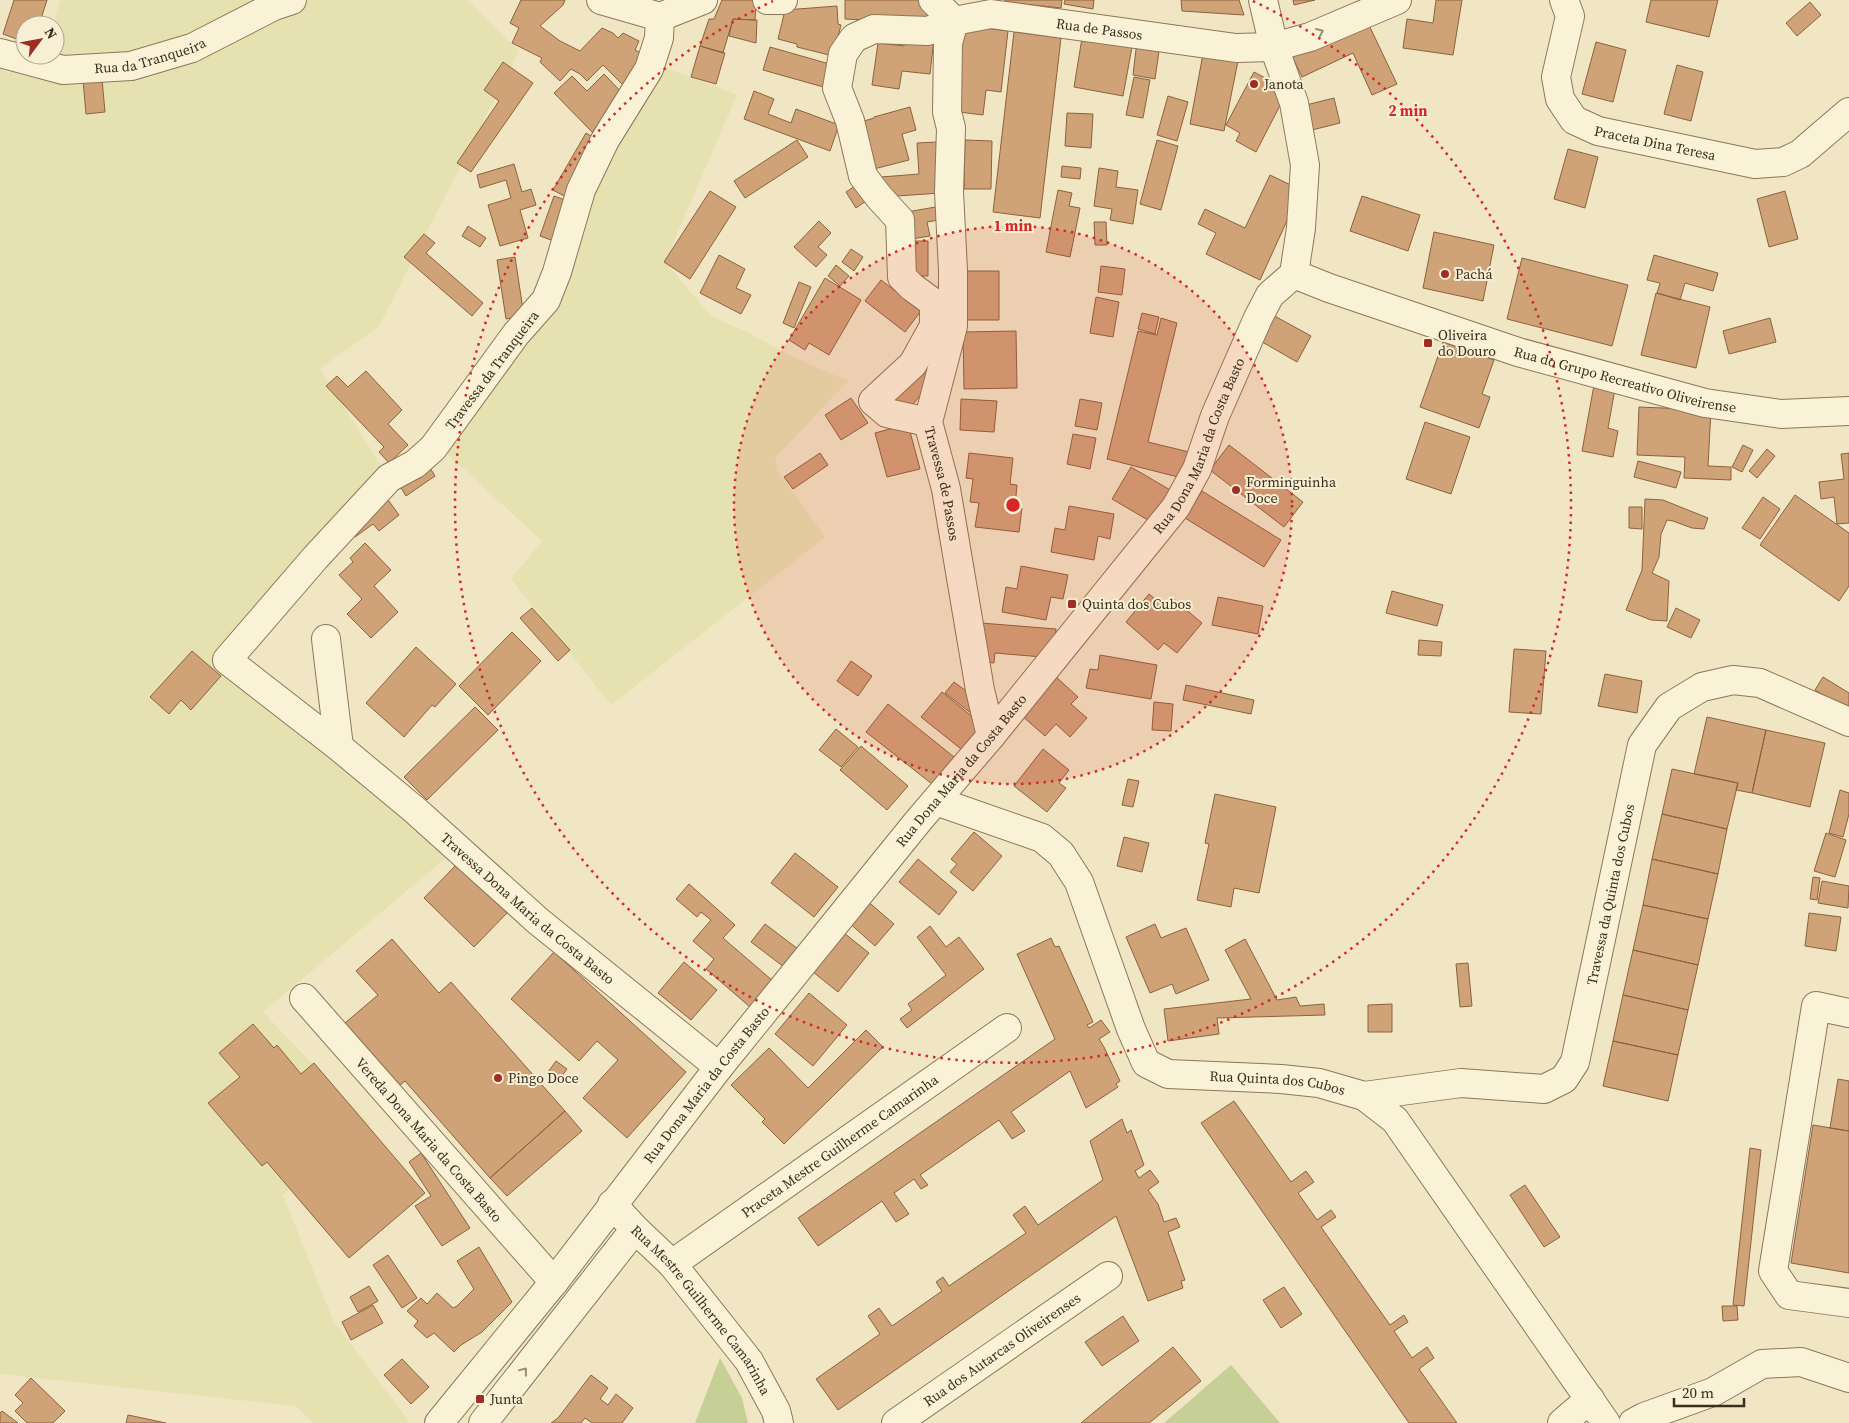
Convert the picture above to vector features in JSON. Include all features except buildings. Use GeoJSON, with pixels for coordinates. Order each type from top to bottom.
{"type":"FeatureCollection","features":[{"type":"Feature","properties":{"kind":"street","name":"Rua da Tranqueira"},"geometry":{"type":"LineString","coordinates":[[0,53],[63,70],[132,66],[192,48],[274,6],[292,0]]}},
{"type":"Feature","properties":{"kind":"street"},"geometry":{"type":"LineString","coordinates":[[601,0],[660,17],[703,0]]}},
{"type":"Feature","properties":{"kind":"street"},"geometry":{"type":"LineString","coordinates":[[768,0],[783,0]]}},
{"type":"Feature","properties":{"kind":"street"},"geometry":{"type":"LineString","coordinates":[[933,0],[954,21]]}},
{"type":"Feature","properties":{"kind":"street"},"geometry":{"type":"LineString","coordinates":[[1263,0],[1274,47],[1294,103],[1306,165],[1301,228],[1294,274]]}},
{"type":"Feature","properties":{"kind":"street","name":"Rua de Passos"},"geometry":{"type":"LineString","coordinates":[[928,422],[887,413],[873,401],[913,364],[934,326],[934,303],[902,277],[900,220],[863,176],[850,120],[837,88],[843,54],[854,38],[874,29],[928,31],[954,21],[991,14],[1236,48],[1274,47],[1310,37],[1398,0]]}},
{"type":"Feature","properties":{"kind":"street","name":"Praceta Dina Teresa"},"geometry":{"type":"LineString","coordinates":[[1564,0],[1570,16],[1556,77],[1560,99],[1574,120],[1598,131],[1755,164],[1783,162],[1800,154],[1849,112]]}},
{"type":"Feature","properties":{"kind":"street","name":"Travessa da Tranqueira"},"geometry":{"type":"LineString","coordinates":[[227,660],[315,558],[389,478],[415,464],[433,448],[516,334],[546,300],[557,272],[581,190],[605,140],[649,69],[659,38],[660,17]]}},
{"type":"Feature","properties":{"kind":"street","name":"Travessa de Passos"},"geometry":{"type":"LineString","coordinates":[[954,21],[948,43],[947,102],[947,112],[951,128],[949,192],[953,326],[928,422],[946,489],[980,690],[991,736]]}},
{"type":"Feature","properties":{"kind":"street","name":"Rua do Grupo Recreativo Oliveirense"},"geometry":{"type":"LineString","coordinates":[[1294,274],[1329,288],[1518,352],[1705,403],[1781,414],[1849,411]]}},
{"type":"Feature","properties":{"kind":"street","name":"Rua Dona Maria da Costa Basto"},"geometry":{"type":"LineString","coordinates":[[439,1423],[554,1282],[719,1067],[1176,507],[1197,469],[1215,416],[1270,294],[1294,274]]}},
{"type":"Feature","properties":{"kind":"street"},"geometry":{"type":"LineString","coordinates":[[326,639],[339,747]]}},
{"type":"Feature","properties":{"kind":"street","name":"Travessa Dona Maria da Costa Basto"},"geometry":{"type":"LineString","coordinates":[[227,660],[339,747],[416,811],[538,921],[719,1067]]}},
{"type":"Feature","properties":{"kind":"street","name":"Travessa da Quinta dos Cubos"},"geometry":{"type":"LineString","coordinates":[[1364,1096],[1461,1083],[1544,1089],[1564,1079],[1575,1062],[1642,745],[1668,707],[1702,687],[1733,680],[1760,683],[1849,722]]}},
{"type":"Feature","properties":{"kind":"street","name":"Rua Quinta dos Cubos"},"geometry":{"type":"LineString","coordinates":[[936,801],[1042,838],[1062,854],[1079,882],[1131,1029],[1146,1063],[1168,1074],[1281,1079],[1319,1083],[1364,1096],[1395,1120],[1606,1423]]}},
{"type":"Feature","properties":{"kind":"street","name":"Vereda Dona Maria da Costa Basto"},"geometry":{"type":"LineString","coordinates":[[304,998],[554,1282]]}},
{"type":"Feature","properties":{"kind":"street"},"geometry":{"type":"LineString","coordinates":[[1849,1013],[1816,1006],[1773,1271],[1789,1295],[1849,1303]]}},
{"type":"Feature","properties":{"kind":"street","name":"Praceta Mestre Guilherme Camarinha"},"geometry":{"type":"LineString","coordinates":[[672,1264],[1007,1028]]}},
{"type":"Feature","properties":{"kind":"street","name":"Rua Mestre Guilherme Camarinha"},"geometry":{"type":"LineString","coordinates":[[612,1204],[672,1264],[749,1361],[776,1411],[779,1423]]}},
{"type":"Feature","properties":{"kind":"street"},"geometry":{"type":"LineString","coordinates":[[483,1423],[635,1229]]}},
{"type":"Feature","properties":{"kind":"street","name":"Rua dos Autarcas Oliveirenses"},"geometry":{"type":"LineString","coordinates":[[896,1423],[1108,1276]]}},
{"type":"Feature","properties":{"kind":"street"},"geometry":{"type":"LineString","coordinates":[[1633,1423],[1644,1417],[1713,1392],[1762,1364],[1801,1362],[1849,1378]]}},
{"type":"Feature","properties":{"kind":"street"},"geometry":{"type":"LineString","coordinates":[[1562,1423],[1590,1399]]}},
{"type":"Feature","properties":{"kind":"shaded area"},"geometry":{"type":"Polygon","coordinates":[[[60,0],[467,0],[519,51],[379,326],[320,369],[380,464],[299,587],[226,668],[447,857],[263,1012],[371,1125],[283,1195],[333,1320],[409,1421],[407,1423],[313,1423],[296,1406],[0,1374],[0,66],[9,73],[21,65],[65,65],[65,15],[56,15],[60,0]]]}},
{"type":"Feature","properties":{"kind":"shaded area"},"geometry":{"type":"Polygon","coordinates":[[[648,61],[737,95],[668,255],[671,269],[711,316],[747,332],[791,356],[848,381],[775,458],[778,471],[825,537],[611,705],[511,579],[542,541],[443,450],[539,315],[648,61]]]}},
{"type":"Feature","properties":{"kind":"green space"},"geometry":{"type":"Polygon","coordinates":[[[720,1358],[742,1398],[748,1423],[695,1423],[720,1358]]]}},
{"type":"Feature","properties":{"kind":"green space"},"geometry":{"type":"Polygon","coordinates":[[[1231,1365],[1280,1423],[1164,1423],[1231,1365]]]}},
{"type":"Feature","properties":{"kind":"place","name":"Janota"},"geometry":{"type":"Point","coordinates":[1254,84]}},
{"type":"Feature","properties":{"kind":"place","name":"Pachá"},"geometry":{"type":"Point","coordinates":[1445,274]}},
{"type":"Feature","properties":{"kind":"place","name":"Oliveira do Douro"},"geometry":{"type":"Point","coordinates":[1428,343]}},
{"type":"Feature","properties":{"kind":"place","name":"Forminguinha Doce"},"geometry":{"type":"Point","coordinates":[1236,490]}},
{"type":"Feature","properties":{"kind":"place","name":"Quinta dos Cubos"},"geometry":{"type":"Point","coordinates":[1072,604]}},
{"type":"Feature","properties":{"kind":"place","name":"Pingo Doce"},"geometry":{"type":"Point","coordinates":[498,1078]}},
{"type":"Feature","properties":{"kind":"place","name":"Junta"},"geometry":{"type":"Point","coordinates":[480,1399]}}]}
